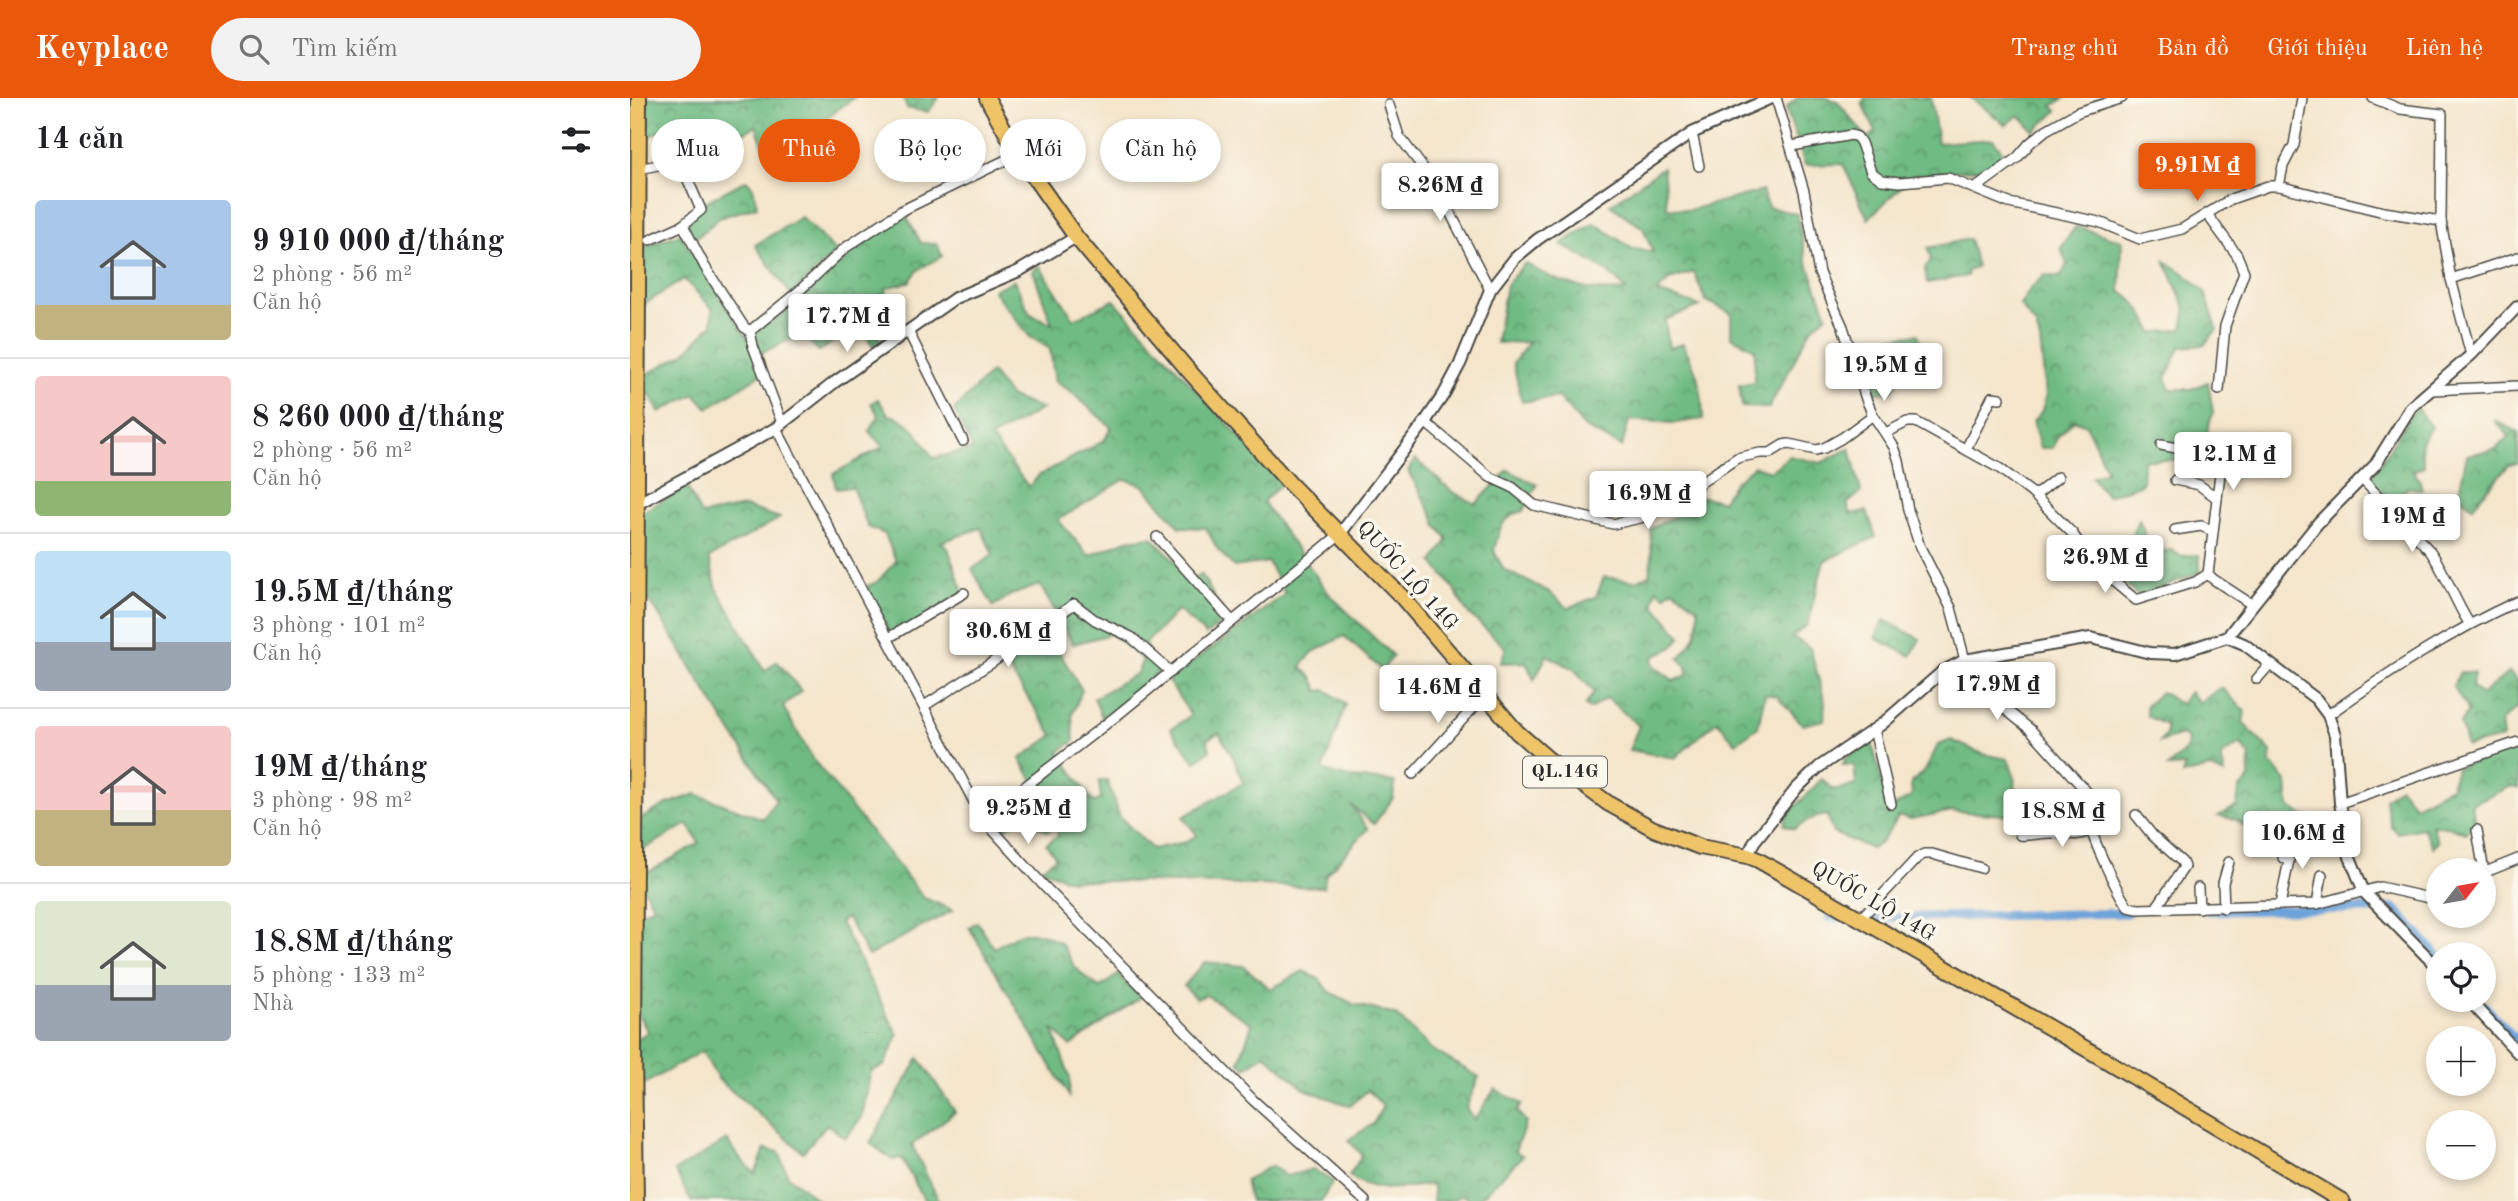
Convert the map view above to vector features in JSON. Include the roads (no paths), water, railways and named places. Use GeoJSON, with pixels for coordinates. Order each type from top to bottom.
{"type":"FeatureCollection","features":[{"type":"Feature","properties":{"kind":"main road"},"geometry":{"type":"LineString","coordinates":[[636,1201],[632,1092],[634,506],[639,98]]}},
{"type":"Feature","properties":{"kind":"main road","name":"QUỐC LỘ 14G"},"geometry":{"type":"LineString","coordinates":[[987,98],[1000,121]]}},
{"type":"Feature","properties":{"kind":"main road","name":"QUỐC LỘ 14G"},"geometry":{"type":"LineString","coordinates":[[1038,182],[1076,237],[1188,370],[1290,484],[1401,596],[1517,732],[1548,759],[1609,804],[1654,829],[1700,847],[1748,856],[1861,918],[2342,1201]]}},
{"type":"Feature","properties":{"kind":"street"},"geometry":{"type":"LineString","coordinates":[[983,819],[1171,672],[1340,534],[1425,422],[1460,364],[1490,290],[1515,258],[1538,239],[1692,133],[1773,98],[1792,146],[1804,191],[1819,273],[1843,327],[1873,415],[1899,461],[1908,510],[1920,547],[1951,608],[1965,660],[1985,693],[2031,730],[2086,792],[2090,801],[2091,829],[2112,880],[2128,906],[2224,908],[2317,904],[2380,887],[2426,897]]}},
{"type":"Feature","properties":{"kind":"street"},"geometry":{"type":"LineString","coordinates":[[1976,188],[2008,166],[2046,130],[2078,112],[2122,98]]}},
{"type":"Feature","properties":{"kind":"street"},"geometry":{"type":"LineString","coordinates":[[2279,186],[2283,166],[2294,145],[2302,98]]}},
{"type":"Feature","properties":{"kind":"street"},"geometry":{"type":"LineString","coordinates":[[2373,98],[2400,109],[2442,114],[2441,220],[2451,279],[2471,355]]}},
{"type":"Feature","properties":{"kind":"street"},"geometry":{"type":"LineString","coordinates":[[1389,104],[1399,136],[1436,185],[1490,290]]}},
{"type":"Feature","properties":{"kind":"street"},"geometry":{"type":"LineString","coordinates":[[1692,133],[1699,166]]}},
{"type":"Feature","properties":{"kind":"street"},"geometry":{"type":"LineString","coordinates":[[1792,146],[1844,134],[1851,135],[1857,137],[1861,143],[1871,172],[1882,180],[1900,182],[1948,178],[2009,203],[2099,222],[2140,239],[2182,229],[2231,199],[2268,186],[2279,186],[2384,212],[2441,220]]}},
{"type":"Feature","properties":{"kind":"street"},"geometry":{"type":"LineString","coordinates":[[639,169],[677,162],[683,166],[701,211],[682,225],[650,240]]}},
{"type":"Feature","properties":{"kind":"street"},"geometry":{"type":"LineString","coordinates":[[750,331],[799,291],[845,248],[890,218],[1000,163]]}},
{"type":"Feature","properties":{"kind":"street"},"geometry":{"type":"LineString","coordinates":[[2207,214],[2237,255],[2244,272],[2225,326],[2219,390]]}},
{"type":"Feature","properties":{"kind":"street"},"geometry":{"type":"LineString","coordinates":[[682,225],[705,267],[744,327],[750,331],[779,426],[983,819],[1044,886],[1253,1100],[1365,1201]]}},
{"type":"Feature","properties":{"kind":"street"},"geometry":{"type":"LineString","coordinates":[[634,506],[779,426],[835,382],[956,298],[1018,271],[1076,237]]}},
{"type":"Feature","properties":{"kind":"street"},"geometry":{"type":"LineString","coordinates":[[2451,279],[2518,257]]}},
{"type":"Feature","properties":{"kind":"street"},"geometry":{"type":"LineString","coordinates":[[1748,856],[1754,842],[1796,789],[1819,767],[1874,729],[1943,671],[1965,660],[2091,638],[2150,653],[2175,654],[2211,644],[2227,636],[2318,523],[2375,465],[2411,407],[2471,355],[2518,306]]}},
{"type":"Feature","properties":{"kind":"street"},"geometry":{"type":"LineString","coordinates":[[908,331],[962,441]]}},
{"type":"Feature","properties":{"kind":"street"},"geometry":{"type":"LineString","coordinates":[[2431,390],[2518,386]]}},
{"type":"Feature","properties":{"kind":"street"},"geometry":{"type":"LineString","coordinates":[[1966,449],[1992,397],[2000,398]]}},
{"type":"Feature","properties":{"kind":"street"},"geometry":{"type":"LineString","coordinates":[[1425,422],[1490,477],[1512,486],[1534,505],[1613,524],[1640,518],[1668,505],[1737,458],[1770,453],[1790,444],[1816,450],[1824,448],[1873,415]]}},
{"type":"Feature","properties":{"kind":"street"},"geometry":{"type":"LineString","coordinates":[[1885,433],[1912,421],[1999,468],[2032,493],[2068,527],[2096,567],[2136,600],[2195,582],[2208,574]]}},
{"type":"Feature","properties":{"kind":"street"},"geometry":{"type":"LineString","coordinates":[[2161,445],[2222,457],[2208,574]]}},
{"type":"Feature","properties":{"kind":"street"},"geometry":{"type":"LineString","coordinates":[[2032,493],[2037,494],[2058,477]]}},
{"type":"Feature","properties":{"kind":"street"},"geometry":{"type":"LineString","coordinates":[[2362,479],[2430,551],[2438,562],[2455,602],[2469,623]]}},
{"type":"Feature","properties":{"kind":"street"},"geometry":{"type":"LineString","coordinates":[[2175,480],[2199,485],[2217,498]]}},
{"type":"Feature","properties":{"kind":"street"},"geometry":{"type":"LineString","coordinates":[[2175,530],[2201,526],[2213,531]]}},
{"type":"Feature","properties":{"kind":"street"},"geometry":{"type":"LineString","coordinates":[[1157,537],[1231,621]]}},
{"type":"Feature","properties":{"kind":"street"},"geometry":{"type":"LineString","coordinates":[[2208,574],[2251,604]]}},
{"type":"Feature","properties":{"kind":"street"},"geometry":{"type":"LineString","coordinates":[[888,638],[964,593]]}},
{"type":"Feature","properties":{"kind":"street"},"geometry":{"type":"LineString","coordinates":[[2328,715],[2398,666],[2469,623],[2518,601]]}},
{"type":"Feature","properties":{"kind":"street"},"geometry":{"type":"LineString","coordinates":[[924,706],[990,664],[1074,604],[1095,620],[1131,637],[1171,672]]}},
{"type":"Feature","properties":{"kind":"street"},"geometry":{"type":"LineString","coordinates":[[2227,636],[2244,643],[2316,699],[2328,715],[2335,735],[2340,803],[2350,858],[2364,892],[2426,956]]}},
{"type":"Feature","properties":{"kind":"street"},"geometry":{"type":"LineString","coordinates":[[2257,679],[2270,664]]}},
{"type":"Feature","properties":{"kind":"street"},"geometry":{"type":"LineString","coordinates":[[1413,774],[1485,696]]}},
{"type":"Feature","properties":{"kind":"street"},"geometry":{"type":"LineString","coordinates":[[1874,729],[1891,804]]}},
{"type":"Feature","properties":{"kind":"street"},"geometry":{"type":"LineString","coordinates":[[2340,803],[2518,742]]}},
{"type":"Feature","properties":{"kind":"street"},"geometry":{"type":"LineString","coordinates":[[2136,815],[2184,867],[2156,908]]}},
{"type":"Feature","properties":{"kind":"street"},"geometry":{"type":"LineString","coordinates":[[2020,835],[2040,835],[2048,832],[2079,835],[2091,829]]}},
{"type":"Feature","properties":{"kind":"street"},"geometry":{"type":"LineString","coordinates":[[2477,830],[2482,858]]}},
{"type":"Feature","properties":{"kind":"street"},"geometry":{"type":"LineString","coordinates":[[1861,918],[1920,856],[1932,854],[1981,868]]}},
{"type":"Feature","properties":{"kind":"street"},"geometry":{"type":"LineString","coordinates":[[2280,905],[2289,860],[2283,858]]}},
{"type":"Feature","properties":{"kind":"street"},"geometry":{"type":"LineString","coordinates":[[2496,867],[2518,859]]}},
{"type":"Feature","properties":{"kind":"street"},"geometry":{"type":"LineString","coordinates":[[2224,908],[2223,883],[2229,862]]}},
{"type":"Feature","properties":{"kind":"street"},"geometry":{"type":"LineString","coordinates":[[2317,904],[2322,875]]}},
{"type":"Feature","properties":{"kind":"street"},"geometry":{"type":"LineString","coordinates":[[2198,888],[2199,908]]}},
{"type":"Feature","properties":{"kind":"street"},"geometry":{"type":"LineString","coordinates":[[2480,1012],[2518,1053]]}},
{"type":"Feature","properties":{"kind":"waterway"},"geometry":{"type":"LineString","coordinates":[[2384,908],[2394,908],[2426,943]]}},
{"type":"Feature","properties":{"kind":"waterway"},"geometry":{"type":"LineString","coordinates":[[2209,911],[2375,909]]}},
{"type":"Feature","properties":{"kind":"waterway"},"geometry":{"type":"LineString","coordinates":[[1873,918],[2128,913]]}},
{"type":"Feature","properties":{"kind":"waterway"},"geometry":{"type":"LineString","coordinates":[[1829,918],[1848,918]]}},
{"type":"Feature","properties":{"kind":"waterway"},"geometry":{"type":"LineString","coordinates":[[2490,1012],[2518,1042]]}}]}
